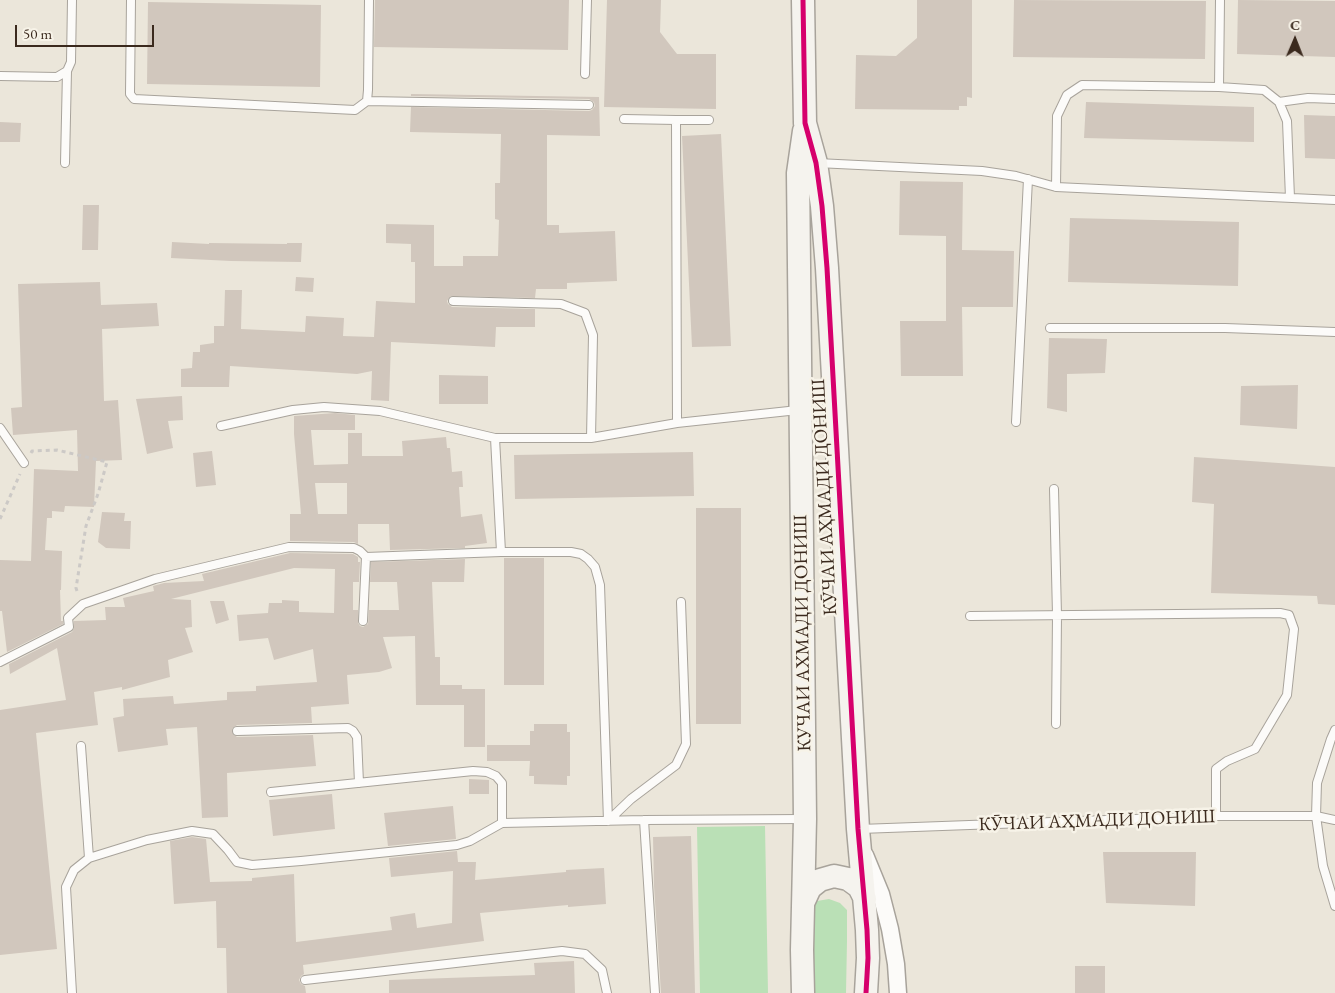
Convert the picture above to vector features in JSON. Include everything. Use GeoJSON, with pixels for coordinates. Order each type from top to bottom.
{"type":"FeatureCollection","features":[{"type":"Feature","properties":{"kind":"street","name":"КӮЧАИ АҲМАДИ ДОНИШ"},"geometry":{"type":"LineString","coordinates":[[803,0],[805,123],[816,163],[827,268],[859,835],[865,900],[868,958],[866,993]]}},
{"type":"Feature","properties":{"kind":"street","name":"КУЧАИ АХМАДИ ДОНИШ"},"geometry":{"type":"LineString","coordinates":[[804,993],[802,950],[805,819],[798,173],[805,123]]}},
{"type":"Feature","properties":{"kind":"street"},"geometry":{"type":"LineString","coordinates":[[859,835],[881,894],[890,929],[896,964],[898,993]]}},
{"type":"Feature","properties":{"kind":"street"},"geometry":{"type":"LineString","coordinates":[[804,900],[810,888],[820,880],[834,876],[848,879],[858,887],[865,900]]}},
{"type":"Feature","properties":{"kind":"street"},"geometry":{"type":"LineString","coordinates":[[794,993],[802,950]]}},
{"type":"Feature","properties":{"kind":"lane"},"geometry":{"type":"LineString","coordinates":[[65,163],[67,71],[71,62],[72,0]]}},
{"type":"Feature","properties":{"kind":"lane"},"geometry":{"type":"LineString","coordinates":[[131,0],[130,94],[134,99],[355,110],[367,102],[589,105]]}},
{"type":"Feature","properties":{"kind":"lane"},"geometry":{"type":"LineString","coordinates":[[367,102],[369,0]]}},
{"type":"Feature","properties":{"kind":"lane"},"geometry":{"type":"LineString","coordinates":[[584,74],[587,0]]}},
{"type":"Feature","properties":{"kind":"lane"},"geometry":{"type":"LineString","coordinates":[[1220,0],[1220,87]]}},
{"type":"Feature","properties":{"kind":"lane"},"geometry":{"type":"LineString","coordinates":[[0,76],[57,77],[67,71]]}},
{"type":"Feature","properties":{"kind":"lane"},"geometry":{"type":"LineString","coordinates":[[1056,187],[1057,116],[1066,95],[1082,85],[1220,87],[1264,90],[1279,102],[1287,121],[1290,198]]}},
{"type":"Feature","properties":{"kind":"lane"},"geometry":{"type":"LineString","coordinates":[[1279,102],[1308,98],[1335,99]]}},
{"type":"Feature","properties":{"kind":"lane"},"geometry":{"type":"LineString","coordinates":[[624,120],[709,120]]}},
{"type":"Feature","properties":{"kind":"lane"},"geometry":{"type":"LineString","coordinates":[[676,120],[677,423]]}},
{"type":"Feature","properties":{"kind":"lane"},"geometry":{"type":"LineString","coordinates":[[816,163],[982,171],[1016,176],[1056,187],[1335,200]]}},
{"type":"Feature","properties":{"kind":"lane"},"geometry":{"type":"LineString","coordinates":[[1016,422],[1028,179]]}},
{"type":"Feature","properties":{"kind":"lane"},"geometry":{"type":"LineString","coordinates":[[453,301],[561,304],[586,312],[593,335],[592,438]]}},
{"type":"Feature","properties":{"kind":"lane"},"geometry":{"type":"LineString","coordinates":[[1050,328],[1225,328],[1335,332]]}},
{"type":"Feature","properties":{"kind":"lane","name":"КӮЧАИ АҲМАДИ ДОНИШ"},"geometry":{"type":"LineString","coordinates":[[221,426],[293,410],[324,407],[380,411],[495,438],[592,438],[677,423],[800,410]]}},
{"type":"Feature","properties":{"kind":"lane"},"geometry":{"type":"LineString","coordinates":[[0,428],[24,464]]}},
{"type":"Feature","properties":{"kind":"lane"},"geometry":{"type":"LineString","coordinates":[[495,438],[501,552]]}},
{"type":"Feature","properties":{"kind":"lane"},"geometry":{"type":"LineString","coordinates":[[1054,489],[1058,616],[1056,724]]}},
{"type":"Feature","properties":{"kind":"lane"},"geometry":{"type":"LineString","coordinates":[[0,662],[68,627],[68,618],[83,604],[155,579],[289,547],[354,548],[366,557],[501,552],[571,552],[581,554],[595,567],[600,585],[608,821]]}},
{"type":"Feature","properties":{"kind":"lane"},"geometry":{"type":"LineString","coordinates":[[363,621],[366,557]]}},
{"type":"Feature","properties":{"kind":"lane"},"geometry":{"type":"LineString","coordinates":[[608,821],[631,799],[676,765],[686,744],[681,602]]}},
{"type":"Feature","properties":{"kind":"lane"},"geometry":{"type":"LineString","coordinates":[[970,616],[1270,613],[1289,615],[1294,629],[1287,695],[1255,749],[1227,761],[1216,769],[1216,816]]}},
{"type":"Feature","properties":{"kind":"lane"},"geometry":{"type":"LineString","coordinates":[[238,731],[348,728],[357,737],[359,783]]}},
{"type":"Feature","properties":{"kind":"lane"},"geometry":{"type":"LineString","coordinates":[[1335,730],[1317,783],[1316,816],[1323,866],[1335,906]]}},
{"type":"Feature","properties":{"kind":"lane"},"geometry":{"type":"LineString","coordinates":[[81,746],[89,858]]}},
{"type":"Feature","properties":{"kind":"lane"},"geometry":{"type":"LineString","coordinates":[[271,792],[473,771],[486,772],[496,776],[502,783],[502,823]]}},
{"type":"Feature","properties":{"kind":"lane","name":"КӮЧАИ АҲМАДИ ДОНИШ"},"geometry":{"type":"LineString","coordinates":[[859,835],[1216,816],[1316,816],[1335,820]]}},
{"type":"Feature","properties":{"kind":"lane"},"geometry":{"type":"LineString","coordinates":[[72,993],[66,887],[74,870],[89,858],[147,840],[192,831],[213,834],[237,862],[252,865],[457,845],[470,841],[502,823],[805,819]]}},
{"type":"Feature","properties":{"kind":"lane"},"geometry":{"type":"LineString","coordinates":[[644,820],[655,993]]}},
{"type":"Feature","properties":{"kind":"lane"},"geometry":{"type":"LineString","coordinates":[[305,980],[562,951],[585,954],[602,970],[607,993]]}},
{"type":"Feature","properties":{"kind":"path"},"geometry":{"type":"LineString","coordinates":[[0,519],[24,464],[32,451],[57,450],[107,462],[86,526],[76,588],[83,604]]}},
{"type":"Feature","properties":{"kind":"green space"},"geometry":{"type":"Polygon","coordinates":[[[765,826],[768,993],[700,993],[697,827],[765,826]]]}},
{"type":"Feature","properties":{"kind":"green space"},"geometry":{"type":"Polygon","coordinates":[[[829,899],[840,903],[847,910],[846,993],[813,993],[811,904],[829,899]]]}},
{"type":"Feature","properties":{"kind":"building"},"geometry":{"type":"Polygon","coordinates":[[[375,0],[569,0],[568,50],[374,47],[375,0]]]}},
{"type":"Feature","properties":{"kind":"building"},"geometry":{"type":"Polygon","coordinates":[[[607,0],[661,0],[660,32],[677,54],[716,54],[716,109],[604,107],[607,0]]]}},
{"type":"Feature","properties":{"kind":"building"},"geometry":{"type":"Polygon","coordinates":[[[917,0],[972,0],[972,98],[967,97],[967,106],[959,106],[959,110],[855,109],[856,55],[896,56],[917,38],[917,0]]]}},
{"type":"Feature","properties":{"kind":"building"},"geometry":{"type":"Polygon","coordinates":[[[1014,0],[1206,1],[1205,59],[1013,57],[1014,0]]]}},
{"type":"Feature","properties":{"kind":"building"},"geometry":{"type":"Polygon","coordinates":[[[1238,0],[1335,1],[1335,57],[1237,54],[1238,0]]]}},
{"type":"Feature","properties":{"kind":"building"},"geometry":{"type":"Polygon","coordinates":[[[148,2],[321,5],[320,87],[147,84],[148,2]]]}},
{"type":"Feature","properties":{"kind":"building"},"geometry":{"type":"Polygon","coordinates":[[[411,94],[599,97],[600,136],[547,135],[547,225],[559,225],[559,233],[615,231],[617,281],[567,283],[567,289],[536,289],[535,298],[451,296],[447,301],[452,307],[535,309],[535,327],[496,327],[495,347],[391,342],[389,401],[371,400],[372,371],[357,374],[230,366],[229,387],[181,387],[181,369],[192,368],[193,352],[200,352],[200,345],[214,343],[214,326],[224,326],[225,290],[242,290],[241,329],[305,332],[306,316],[344,318],[343,336],[374,337],[376,301],[415,303],[415,262],[411,262],[411,244],[386,243],[386,224],[434,225],[434,266],[463,266],[463,256],[498,256],[499,220],[495,219],[495,183],[500,183],[501,134],[410,132],[411,107],[589,111],[595,106],[594,102],[589,99],[411,96],[411,94]]]}},
{"type":"Feature","properties":{"kind":"building"},"geometry":{"type":"Polygon","coordinates":[[[1086,102],[1254,107],[1254,142],[1084,138],[1086,102]]]}},
{"type":"Feature","properties":{"kind":"building"},"geometry":{"type":"Polygon","coordinates":[[[1304,115],[1335,116],[1335,159],[1305,158],[1304,115]]]}},
{"type":"Feature","properties":{"kind":"building"},"geometry":{"type":"Polygon","coordinates":[[[0,122],[21,123],[20,142],[0,142],[0,122]]]}},
{"type":"Feature","properties":{"kind":"building"},"geometry":{"type":"Polygon","coordinates":[[[721,134],[731,346],[692,347],[682,136],[721,134]]]}},
{"type":"Feature","properties":{"kind":"building"},"geometry":{"type":"Polygon","coordinates":[[[900,181],[963,182],[962,250],[1014,251],[1013,307],[962,307],[963,376],[901,376],[900,321],[946,321],[946,236],[899,235],[900,181]]]}},
{"type":"Feature","properties":{"kind":"building"},"geometry":{"type":"Polygon","coordinates":[[[83,205],[99,205],[98,250],[82,250],[83,205]]]}},
{"type":"Feature","properties":{"kind":"building"},"geometry":{"type":"Polygon","coordinates":[[[1070,218],[1239,222],[1238,286],[1068,282],[1070,218]]]}},
{"type":"Feature","properties":{"kind":"building"},"geometry":{"type":"Polygon","coordinates":[[[172,242],[209,244],[302,243],[301,262],[171,258],[172,242]]]}},
{"type":"Feature","properties":{"kind":"building"},"geometry":{"type":"Polygon","coordinates":[[[296,277],[314,278],[313,292],[295,291],[296,277]]]}},
{"type":"Feature","properties":{"kind":"building"},"geometry":{"type":"Polygon","coordinates":[[[100,282],[101,305],[157,303],[159,326],[102,329],[104,401],[118,400],[122,460],[96,461],[94,507],[65,506],[64,512],[52,511],[52,518],[47,518],[45,550],[62,551],[60,590],[61,621],[63,621],[63,624],[7,652],[2,611],[0,611],[0,560],[31,561],[34,469],[78,471],[77,430],[13,435],[11,408],[22,407],[18,284],[100,282]]]}},
{"type":"Feature","properties":{"kind":"building"},"geometry":{"type":"Polygon","coordinates":[[[1049,338],[1107,339],[1105,373],[1067,374],[1067,412],[1047,408],[1049,338]]]}},
{"type":"Feature","properties":{"kind":"building"},"geometry":{"type":"Polygon","coordinates":[[[439,375],[488,376],[488,404],[439,404],[439,375]]]}},
{"type":"Feature","properties":{"kind":"building"},"geometry":{"type":"Polygon","coordinates":[[[1298,385],[1297,429],[1240,425],[1241,386],[1298,385]]]}},
{"type":"Feature","properties":{"kind":"building"},"geometry":{"type":"Polygon","coordinates":[[[182,396],[183,420],[168,421],[173,448],[147,454],[136,399],[182,396]]]}},
{"type":"Feature","properties":{"kind":"building"},"geometry":{"type":"Polygon","coordinates":[[[335,413],[355,415],[355,430],[311,430],[314,465],[348,464],[348,433],[362,433],[362,456],[403,456],[402,441],[446,437],[447,448],[450,448],[452,472],[462,471],[463,487],[459,487],[461,517],[482,514],[487,543],[465,546],[465,548],[390,550],[389,524],[358,524],[358,544],[354,542],[290,541],[290,514],[301,514],[294,416],[335,413]],[[315,483],[318,514],[347,514],[347,483],[315,483]]]}},
{"type":"Feature","properties":{"kind":"building"},"geometry":{"type":"Polygon","coordinates":[[[212,451],[216,485],[196,487],[193,453],[212,451]]]}},
{"type":"Feature","properties":{"kind":"building"},"geometry":{"type":"Polygon","coordinates":[[[693,452],[694,496],[515,499],[514,455],[693,452]]]}},
{"type":"Feature","properties":{"kind":"building"},"geometry":{"type":"Polygon","coordinates":[[[1194,457],[1335,467],[1335,605],[1318,604],[1317,596],[1211,593],[1214,504],[1192,502],[1194,457]]]}},
{"type":"Feature","properties":{"kind":"building"},"geometry":{"type":"Polygon","coordinates":[[[696,508],[741,508],[741,724],[696,724],[696,508]]]}},
{"type":"Feature","properties":{"kind":"building"},"geometry":{"type":"Polygon","coordinates":[[[102,512],[125,513],[124,521],[131,521],[130,549],[106,548],[98,542],[102,512]]]}},
{"type":"Feature","properties":{"kind":"building"},"geometry":{"type":"Polygon","coordinates":[[[290,553],[353,554],[358,557],[358,562],[360,562],[359,582],[353,582],[353,610],[358,610],[358,623],[363,627],[368,624],[369,610],[399,610],[397,582],[370,582],[371,562],[465,559],[464,582],[432,582],[435,657],[440,657],[440,685],[462,685],[462,689],[485,689],[485,747],[464,747],[464,705],[416,705],[415,636],[383,637],[392,668],[379,672],[347,675],[349,704],[311,707],[312,723],[237,725],[232,729],[233,734],[237,737],[313,735],[316,766],[227,773],[228,817],[202,818],[197,727],[166,729],[168,745],[118,752],[113,718],[124,716],[123,699],[173,696],[174,704],[227,700],[227,692],[256,691],[256,686],[317,682],[313,649],[274,660],[268,638],[239,641],[237,615],[268,613],[269,603],[282,603],[282,600],[299,601],[299,612],[334,613],[335,569],[294,568],[171,599],[191,600],[192,627],[185,628],[193,652],[168,660],[170,677],[122,690],[122,687],[94,692],[98,725],[36,733],[57,949],[0,955],[0,710],[66,700],[57,648],[10,674],[9,664],[72,632],[74,621],[106,620],[105,607],[125,607],[123,598],[154,591],[153,586],[164,583],[204,581],[202,574],[290,553]]]}},
{"type":"Feature","properties":{"kind":"building"},"geometry":{"type":"Polygon","coordinates":[[[504,558],[544,558],[544,685],[504,685],[504,558]]]}},
{"type":"Feature","properties":{"kind":"building"},"geometry":{"type":"Polygon","coordinates":[[[210,601],[224,601],[229,620],[216,624],[210,601]]]}},
{"type":"Feature","properties":{"kind":"building"},"geometry":{"type":"Polygon","coordinates":[[[534,724],[567,724],[567,732],[570,732],[570,776],[567,776],[567,785],[534,784],[534,776],[529,776],[530,761],[487,761],[487,745],[530,745],[530,731],[534,731],[534,724]]]}},
{"type":"Feature","properties":{"kind":"building"},"geometry":{"type":"Polygon","coordinates":[[[469,779],[489,780],[489,794],[469,794],[469,779]]]}},
{"type":"Feature","properties":{"kind":"building"},"geometry":{"type":"Polygon","coordinates":[[[332,794],[335,829],[273,836],[269,800],[332,794]]]}},
{"type":"Feature","properties":{"kind":"building"},"geometry":{"type":"Polygon","coordinates":[[[453,806],[456,839],[388,846],[384,813],[453,806]]]}},
{"type":"Feature","properties":{"kind":"building"},"geometry":{"type":"Polygon","coordinates":[[[691,836],[695,993],[661,993],[654,886],[653,837],[691,836]]]}},
{"type":"Feature","properties":{"kind":"building"},"geometry":{"type":"Polygon","coordinates":[[[192,837],[206,839],[210,882],[252,881],[252,878],[294,874],[296,942],[392,930],[390,917],[415,913],[417,928],[452,923],[453,871],[391,877],[389,858],[457,851],[458,862],[476,862],[475,880],[566,872],[566,870],[604,868],[606,904],[568,907],[568,905],[480,913],[484,941],[303,965],[304,974],[299,980],[305,986],[306,993],[227,993],[226,948],[217,948],[216,901],[174,904],[170,841],[192,837]]]}},
{"type":"Feature","properties":{"kind":"building"},"geometry":{"type":"Polygon","coordinates":[[[1103,852],[1196,852],[1195,906],[1106,903],[1103,852]]]}},
{"type":"Feature","properties":{"kind":"building"},"geometry":{"type":"Polygon","coordinates":[[[574,961],[575,993],[389,993],[389,980],[535,975],[534,963],[574,961]]]}},
{"type":"Feature","properties":{"kind":"building"},"geometry":{"type":"Polygon","coordinates":[[[1075,966],[1105,966],[1105,993],[1075,993],[1075,966]]]}},
{"type":"Feature","properties":{"kind":"cycle path"},"geometry":{"type":"LineString","coordinates":[[803,0],[805,123],[816,163],[827,268],[858,829],[867,930],[866,993]]}}]}
